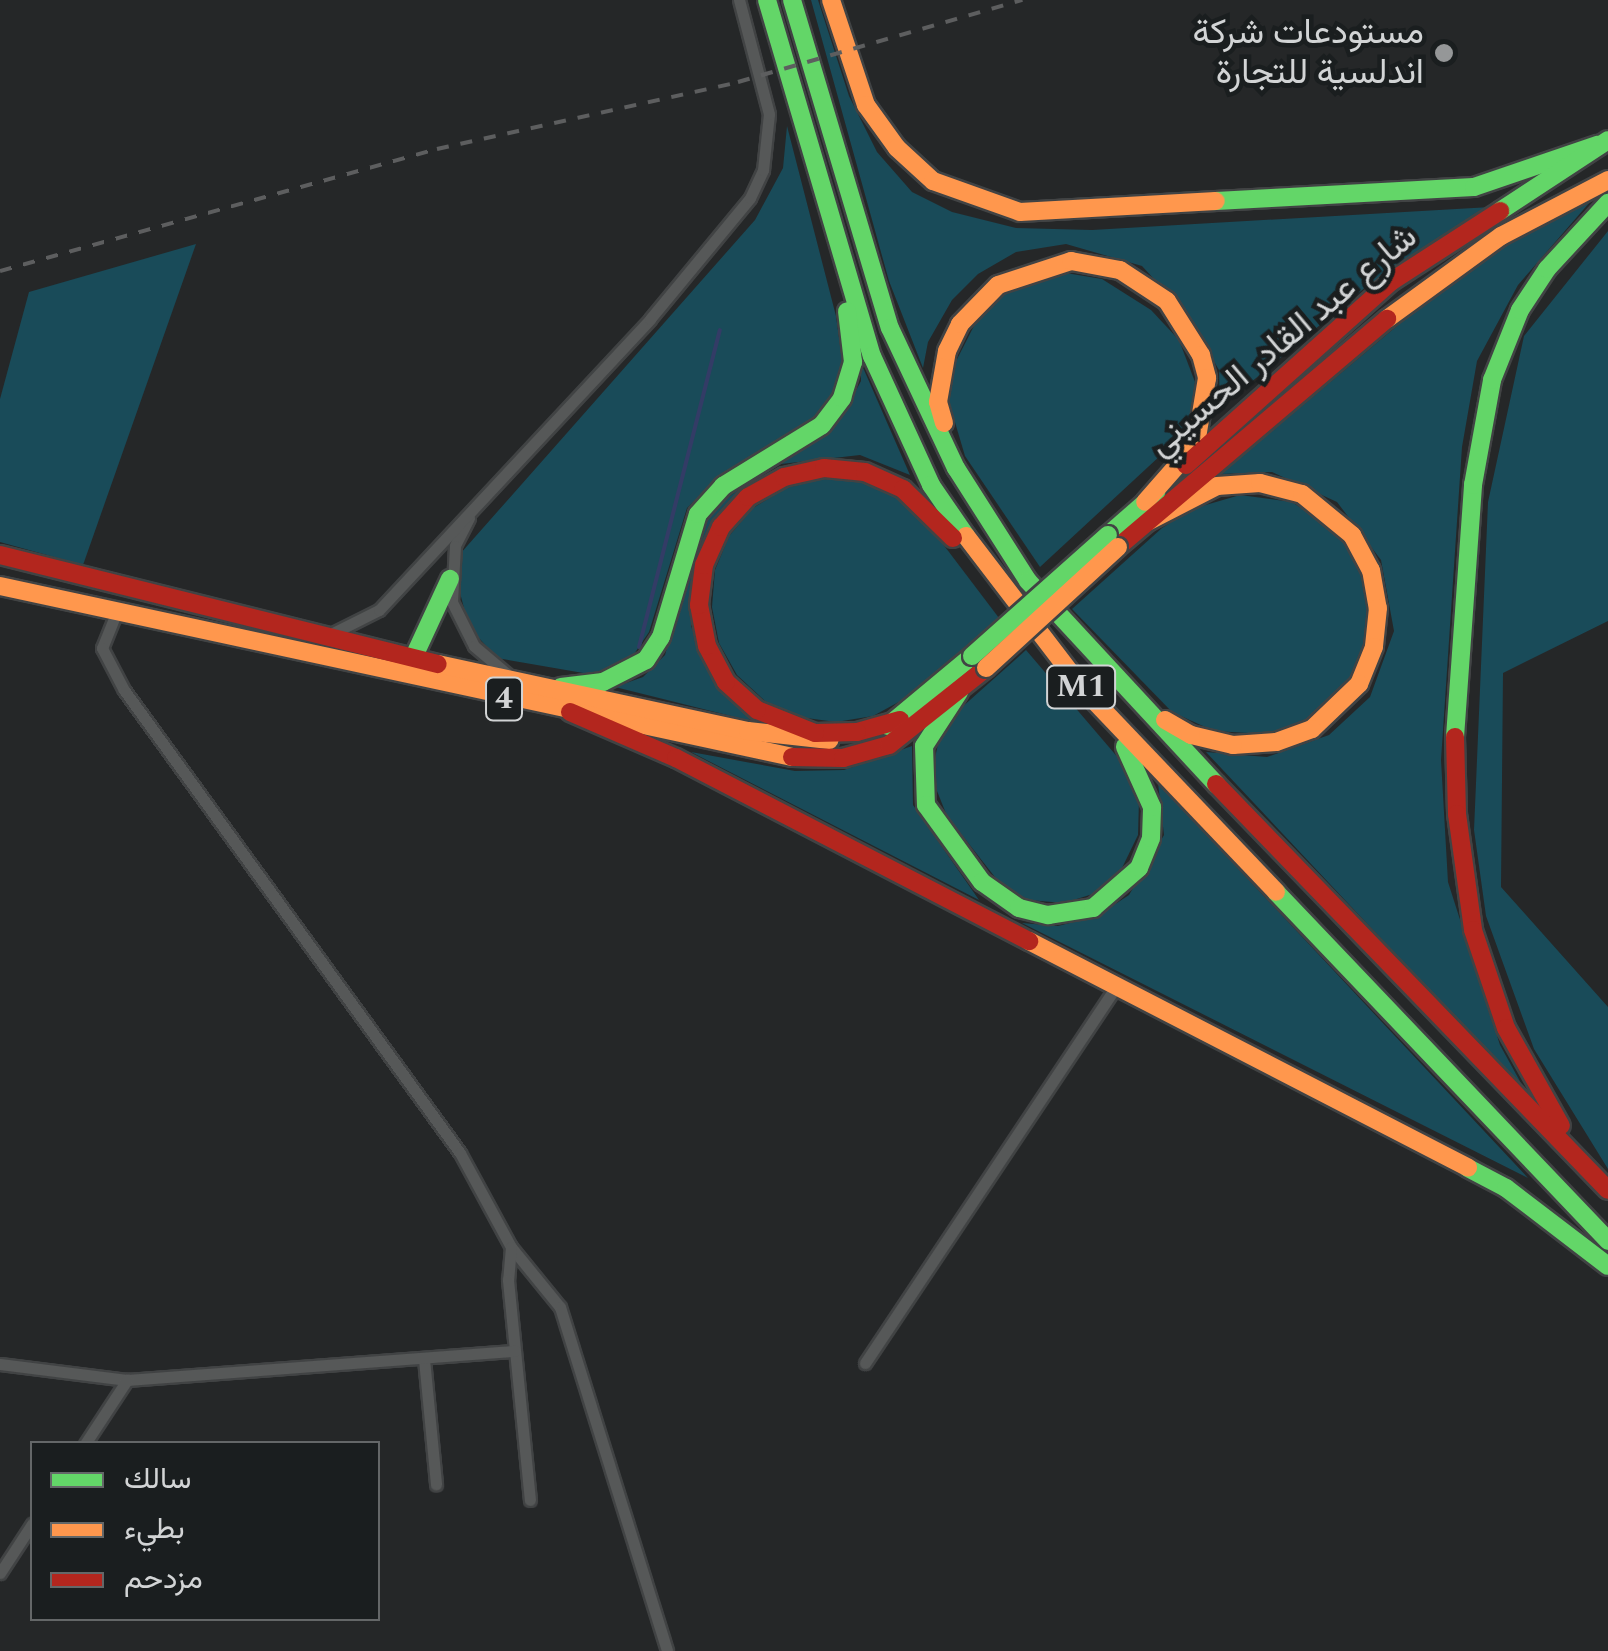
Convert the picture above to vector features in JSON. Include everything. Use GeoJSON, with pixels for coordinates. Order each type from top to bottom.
{"type":"FeatureCollection","features":[{"type":"Feature","properties":{"kind":"main road","name":"M1"},"geometry":{"type":"LineString","coordinates":[[767,0],[843,269],[872,356],[931,486],[1010,601],[1083,689],[1608,1241]]}},
{"type":"Feature","properties":{"kind":"main road","name":"M1"},"geometry":{"type":"LineString","coordinates":[[792,0],[890,328],[956,468],[1028,581],[1128,694],[1608,1189]]}},
{"type":"Feature","properties":{"kind":"main road"},"geometry":{"type":"LineString","coordinates":[[831,0],[866,106],[897,148],[933,181],[1020,212],[1474,186],[1602,142]]}},
{"type":"Feature","properties":{"kind":"main road","name":"شارع عبد القادر الحسيني"},"geometry":{"type":"LineString","coordinates":[[1113,541],[1146,502],[1392,281],[1602,142]]}},
{"type":"Feature","properties":{"kind":"main road","name":"شارع عبد القادر الحسيني"},"geometry":{"type":"LineString","coordinates":[[1113,541],[1149,521],[1418,292],[1501,236],[1608,180]]}},
{"type":"Feature","properties":{"kind":"main road"},"geometry":{"type":"LineString","coordinates":[[1608,203],[1547,269],[1520,310],[1492,380],[1473,486],[1456,742],[1462,864],[1487,979],[1552,1115],[1608,1189]]}},
{"type":"Feature","properties":{"kind":"main road"},"geometry":{"type":"LineString","coordinates":[[956,468],[938,402],[947,350],[960,324],[1019,273],[1071,261],[1096,264],[1144,280],[1167,301],[1201,355],[1207,378],[1196,444],[1146,502]]}},
{"type":"Feature","properties":{"kind":"main road"},"geometry":{"type":"LineString","coordinates":[[561,687],[603,682],[646,660],[661,636],[698,514],[723,486],[822,425],[842,398],[853,362],[843,269]]}},
{"type":"Feature","properties":{"kind":"main road"},"geometry":{"type":"LineString","coordinates":[[900,720],[836,734],[794,728],[757,710],[726,682],[707,646],[699,605],[711,545],[733,511],[765,485],[794,474],[824,468],[865,472],[920,501],[1010,601]]}},
{"type":"Feature","properties":{"kind":"main road"},"geometry":{"type":"LineString","coordinates":[[1128,694],[1191,735],[1233,745],[1276,742],[1312,729],[1348,700],[1368,666],[1378,628],[1376,589],[1363,552],[1338,519],[1302,494],[1260,483],[1216,486],[1149,521]]}},
{"type":"Feature","properties":{"kind":"main road"},"geometry":{"type":"LineString","coordinates":[[979,662],[1113,541]]}},
{"type":"Feature","properties":{"kind":"main road","name":"4"},"geometry":{"type":"LineString","coordinates":[[0,554],[320,639],[800,740],[860,737],[900,720],[979,662]]}},
{"type":"Feature","properties":{"kind":"main road"},"geometry":{"type":"LineString","coordinates":[[404,678],[450,580]]}},
{"type":"Feature","properties":{"kind":"main road","name":"4"},"geometry":{"type":"LineString","coordinates":[[0,586],[747,751],[833,758],[889,745],[959,692],[979,662]]}},
{"type":"Feature","properties":{"kind":"main road"},"geometry":{"type":"LineString","coordinates":[[959,692],[924,746],[922,791],[932,819],[993,893],[1034,913],[1064,915],[1119,892],[1146,854],[1153,822],[1143,776],[1083,689]]}},
{"type":"Feature","properties":{"kind":"main road"},"geometry":{"type":"LineString","coordinates":[[570,712],[676,758],[1506,1188],[1608,1266]]}},
{"type":"Feature","properties":{"kind":"street"},"geometry":{"type":"LineString","coordinates":[[320,639],[354,628],[379,610],[650,318],[750,198],[763,170],[769,114],[738,0]]}},
{"type":"Feature","properties":{"kind":"street"},"geometry":{"type":"LineString","coordinates":[[476,506],[455,546],[450,580],[460,626],[491,665],[514,678]]}},
{"type":"Feature","properties":{"kind":"street"},"geometry":{"type":"LineString","coordinates":[[117,611],[102,648],[124,690],[460,1153],[512,1246],[560,1308],[667,1651]]}},
{"type":"Feature","properties":{"kind":"street"},"geometry":{"type":"LineString","coordinates":[[865,1363],[1116,987]]}},
{"type":"Feature","properties":{"kind":"street"},"geometry":{"type":"LineString","coordinates":[[512,1246],[515,1350],[530,1500]]}},
{"type":"Feature","properties":{"kind":"street"},"geometry":{"type":"LineString","coordinates":[[0,1364],[127,1380],[515,1350]]}},
{"type":"Feature","properties":{"kind":"street"},"geometry":{"type":"LineString","coordinates":[[424,1359],[436,1484]]}},
{"type":"Feature","properties":{"kind":"street"},"geometry":{"type":"LineString","coordinates":[[87,1441],[127,1380]]}},
{"type":"Feature","properties":{"kind":"street"},"geometry":{"type":"LineString","coordinates":[[0,1572],[30,1527]]}},
{"type":"Feature","properties":{"kind":"shaded area"},"geometry":{"type":"Polygon","coordinates":[[[811,0],[818,0],[849,96],[877,152],[912,192],[952,212],[1016,228],[1092,230],[1491,207],[1367,286],[1220,408],[1219,370],[1187,315],[1142,266],[1066,244],[1016,252],[978,274],[952,300],[928,342],[923,368],[889,281],[811,0]]]}},
{"type":"Feature","properties":{"kind":"shaded area"},"geometry":{"type":"Polygon","coordinates":[[[787,126],[836,316],[843,367],[835,397],[811,420],[726,471],[687,508],[649,632],[628,663],[589,674],[497,658],[469,627],[459,589],[460,554],[755,220],[783,168],[787,126]]]}},
{"type":"Feature","properties":{"kind":"shaded area"},"geometry":{"type":"Polygon","coordinates":[[[1590,202],[1518,285],[1477,361],[1462,447],[1441,760],[1448,882],[1500,1045],[1527,1094],[1206,752],[1267,757],[1329,735],[1370,697],[1394,631],[1381,560],[1337,502],[1272,472],[1221,474],[1429,299],[1508,243],[1590,202]]]}},
{"type":"Feature","properties":{"kind":"shaded area"},"geometry":{"type":"Polygon","coordinates":[[[1608,231],[1608,621],[1503,673],[1501,887],[1608,1007],[1608,1169],[1534,1049],[1486,916],[1474,830],[1488,502],[1524,336],[1608,231]]]}},
{"type":"Feature","properties":{"kind":"shaded area"},"geometry":{"type":"Polygon","coordinates":[[[196,244],[83,565],[0,542],[0,399],[29,292],[196,244]]]}},
{"type":"Feature","properties":{"kind":"shaded area"},"geometry":{"type":"Polygon","coordinates":[[[1048,270],[1102,279],[1151,310],[1179,340],[1195,382],[1188,430],[1040,567],[965,456],[949,402],[950,373],[978,318],[1011,284],[1048,270]]]}},
{"type":"Feature","properties":{"kind":"shaded area"},"geometry":{"type":"Polygon","coordinates":[[[861,363],[910,475],[860,455],[781,464],[740,490],[712,524],[691,581],[691,626],[708,668],[751,721],[615,687],[643,677],[665,655],[705,515],[847,407],[861,381],[861,363]]]}},
{"type":"Feature","properties":{"kind":"shaded area"},"geometry":{"type":"Polygon","coordinates":[[[823,479],[862,482],[898,497],[927,523],[999,618],[906,698],[873,716],[836,722],[799,717],[765,701],[737,675],[719,643],[712,607],[715,570],[729,536],[753,508],[786,488],[823,479]]]}},
{"type":"Feature","properties":{"kind":"shaded area"},"geometry":{"type":"Polygon","coordinates":[[[1240,495],[1292,502],[1339,533],[1366,581],[1371,609],[1367,648],[1350,683],[1301,724],[1265,734],[1214,731],[1172,712],[1072,609],[1162,528],[1192,509],[1240,495]]]}},
{"type":"Feature","properties":{"kind":"shaded area"},"geometry":{"type":"Polygon","coordinates":[[[1026,650],[1120,760],[1139,800],[1138,835],[1122,868],[1096,893],[1064,903],[1028,900],[998,881],[947,816],[931,776],[940,735],[952,716],[1026,650]]]}},
{"type":"Feature","properties":{"kind":"shaded area"},"geometry":{"type":"Polygon","coordinates":[[[912,746],[913,805],[979,900],[691,752],[795,771],[844,770],[912,746]]]}},
{"type":"Feature","properties":{"kind":"shaded area"},"geometry":{"type":"Polygon","coordinates":[[[1158,783],[1528,1178],[1022,923],[1058,926],[1097,916],[1129,895],[1164,835],[1158,783]]]}},
{"type":"Feature","properties":{"kind":"waterway"},"geometry":{"type":"LineString","coordinates":[[639,647],[720,330]]}},
{"type":"Feature","properties":{"kind":"railway"},"geometry":{"type":"LineString","coordinates":[[0,271],[437,149],[738,82],[1022,0]]}},
{"type":"Feature","properties":{"kind":"traffic: fast"},"geometry":{"type":"LineString","coordinates":[[767,0],[872,356],[931,485],[966,536]]}},
{"type":"Feature","properties":{"kind":"traffic: fast"},"geometry":{"type":"LineString","coordinates":[[792,0],[890,328],[956,468],[1028,581],[1216,784]]}},
{"type":"Feature","properties":{"kind":"traffic: fast"},"geometry":{"type":"LineString","coordinates":[[1500,211],[1608,140]]}},
{"type":"Feature","properties":{"kind":"traffic: fast"},"geometry":{"type":"LineString","coordinates":[[1216,201],[1474,187],[1597,145]]}},
{"type":"Feature","properties":{"kind":"traffic: fast"},"geometry":{"type":"LineString","coordinates":[[1455,737],[1473,485],[1492,380],[1520,310],[1547,269],[1608,203]]}},
{"type":"Feature","properties":{"kind":"traffic: fast"},"geometry":{"type":"LineString","coordinates":[[561,687],[603,682],[646,660],[661,637],[698,514],[723,486],[822,425],[842,398],[853,362],[847,311]]}},
{"type":"Feature","properties":{"kind":"traffic: fast"},"geometry":{"type":"LineString","coordinates":[[1108,535],[1156,493]]}},
{"type":"Feature","properties":{"kind":"traffic: fast"},"geometry":{"type":"LineString","coordinates":[[972,656],[1108,535]]}},
{"type":"Feature","properties":{"kind":"traffic: fast"},"geometry":{"type":"LineString","coordinates":[[410,665],[450,579]]}},
{"type":"Feature","properties":{"kind":"traffic: fast"},"geometry":{"type":"LineString","coordinates":[[888,726],[972,656]]}},
{"type":"Feature","properties":{"kind":"traffic: fast"},"geometry":{"type":"LineString","coordinates":[[959,692],[924,746],[926,805],[982,882],[1019,908],[1048,915],[1093,908],[1139,868],[1151,838],[1152,807],[1125,747]]}},
{"type":"Feature","properties":{"kind":"traffic: fast"},"geometry":{"type":"LineString","coordinates":[[1276,892],[1608,1241]]}},
{"type":"Feature","properties":{"kind":"traffic: fast"},"geometry":{"type":"LineString","coordinates":[[1468,1168],[1506,1188],[1608,1266]]}},
{"type":"Feature","properties":{"kind":"traffic: slow"},"geometry":{"type":"LineString","coordinates":[[831,0],[866,105],[897,148],[933,181],[1020,212],[1216,201]]}},
{"type":"Feature","properties":{"kind":"traffic: slow"},"geometry":{"type":"LineString","coordinates":[[1387,319],[1501,236],[1608,180]]}},
{"type":"Feature","properties":{"kind":"traffic: slow"},"geometry":{"type":"LineString","coordinates":[[944,423],[938,402],[947,351],[960,324],[998,285],[1071,261],[1120,270],[1167,301],[1201,355],[1207,378],[1196,444],[1145,502]]}},
{"type":"Feature","properties":{"kind":"traffic: slow"},"geometry":{"type":"LineString","coordinates":[[1149,521],[1217,486],[1260,483],[1302,494],[1352,535],[1371,570],[1378,608],[1374,647],[1359,684],[1312,729],[1276,742],[1233,745],[1191,735],[1165,720]]}},
{"type":"Feature","properties":{"kind":"traffic: slow"},"geometry":{"type":"LineString","coordinates":[[966,536],[1083,689],[1276,892]]}},
{"type":"Feature","properties":{"kind":"traffic: slow"},"geometry":{"type":"LineString","coordinates":[[986,668],[1118,547]]}},
{"type":"Feature","properties":{"kind":"traffic: slow"},"geometry":{"type":"LineString","coordinates":[[0,586],[792,757]]}},
{"type":"Feature","properties":{"kind":"traffic: slow"},"geometry":{"type":"LineString","coordinates":[[438,664],[748,731],[830,740]]}},
{"type":"Feature","properties":{"kind":"traffic: slow"},"geometry":{"type":"LineString","coordinates":[[1029,941],[1468,1168]]}},
{"type":"Feature","properties":{"kind":"traffic: jam"},"geometry":{"type":"LineString","coordinates":[[1186,465],[1392,281],[1500,211]]}},
{"type":"Feature","properties":{"kind":"traffic: jam"},"geometry":{"type":"LineString","coordinates":[[1118,547],[1387,319]]}},
{"type":"Feature","properties":{"kind":"traffic: jam"},"geometry":{"type":"LineString","coordinates":[[900,720],[857,732],[815,733],[757,710],[726,682],[707,646],[699,605],[704,565],[721,527],[748,497],[784,477],[824,468],[865,472],[903,489],[953,538]]}},
{"type":"Feature","properties":{"kind":"traffic: jam"},"geometry":{"type":"LineString","coordinates":[[0,555],[438,664]]}},
{"type":"Feature","properties":{"kind":"traffic: jam"},"geometry":{"type":"LineString","coordinates":[[792,757],[843,758],[889,745],[986,668]]}},
{"type":"Feature","properties":{"kind":"traffic: jam"},"geometry":{"type":"LineString","coordinates":[[570,712],[676,758],[1029,941]]}},
{"type":"Feature","properties":{"kind":"traffic: jam"},"geometry":{"type":"LineString","coordinates":[[1455,737],[1457,814],[1473,930],[1506,1028],[1561,1126]]}},
{"type":"Feature","properties":{"kind":"traffic: jam"},"geometry":{"type":"LineString","coordinates":[[1216,784],[1608,1190]]}},
{"type":"Feature","properties":{"kind":"place","name":"مستودعات شركة اندلسية للتجارة"},"geometry":{"type":"Point","coordinates":[1444,53]}}]}
